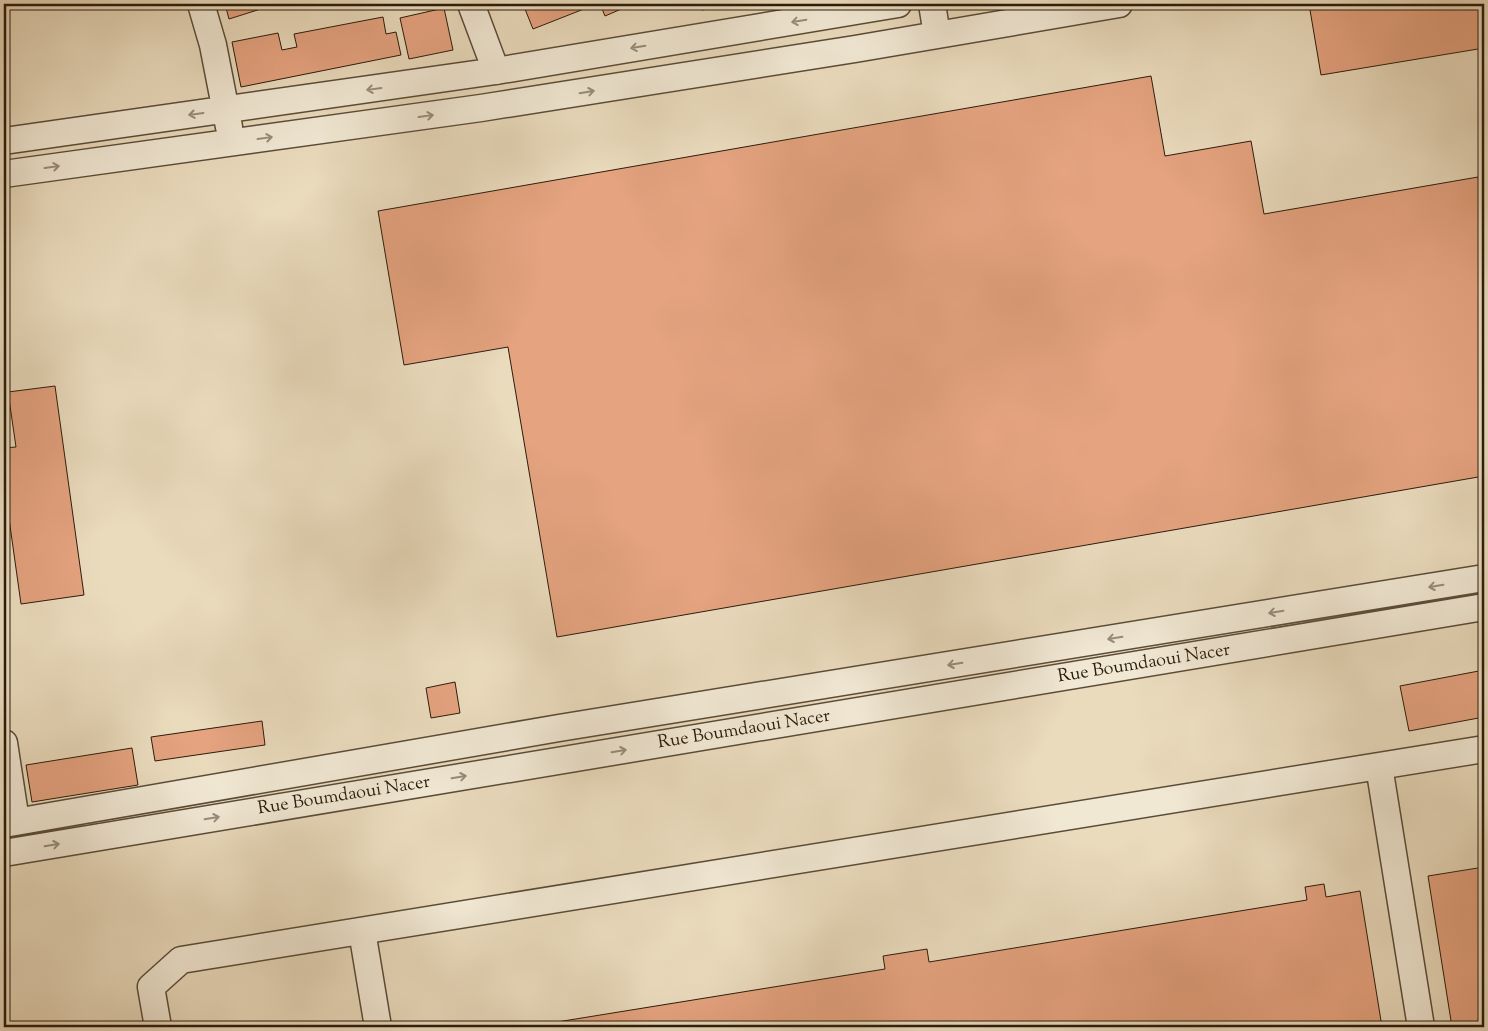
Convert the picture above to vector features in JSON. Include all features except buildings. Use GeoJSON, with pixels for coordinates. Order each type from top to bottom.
{"type":"FeatureCollection","features":[{"type":"Feature","properties":{"kind":"street"},"geometry":{"type":"LineString","coordinates":[[201,4],[213,45],[227,110],[231,142]]}},
{"type":"Feature","properties":{"kind":"street"},"geometry":{"type":"LineString","coordinates":[[471,4],[496,71]]}},
{"type":"Feature","properties":{"kind":"street"},"geometry":{"type":"LineString","coordinates":[[4,141],[496,71],[898,4]]}},
{"type":"Feature","properties":{"kind":"street"},"geometry":{"type":"LineString","coordinates":[[932,4],[938,35]]}},
{"type":"Feature","properties":{"kind":"street"},"geometry":{"type":"LineString","coordinates":[[4,174],[491,107],[1119,4]]}},
{"type":"Feature","properties":{"kind":"street","name":"Rue Boumdaoui Nacer"},"geometry":{"type":"LineString","coordinates":[[10,823],[559,728],[1484,578]]}},
{"type":"Feature","properties":{"kind":"street","name":"Rue Boumdaoui Nacer"},"geometry":{"type":"LineString","coordinates":[[4,853],[1484,607]]}},
{"type":"Feature","properties":{"kind":"street"},"geometry":{"type":"LineString","coordinates":[[4,743],[10,823]]}},
{"type":"Feature","properties":{"kind":"street"},"geometry":{"type":"LineString","coordinates":[[158,1027],[152,987],[181,960],[1484,749]]}},
{"type":"Feature","properties":{"kind":"street"},"geometry":{"type":"LineString","coordinates":[[1379,766],[1421,1027]]}},
{"type":"Feature","properties":{"kind":"street"},"geometry":{"type":"LineString","coordinates":[[362,931],[378,1027]]}}]}
